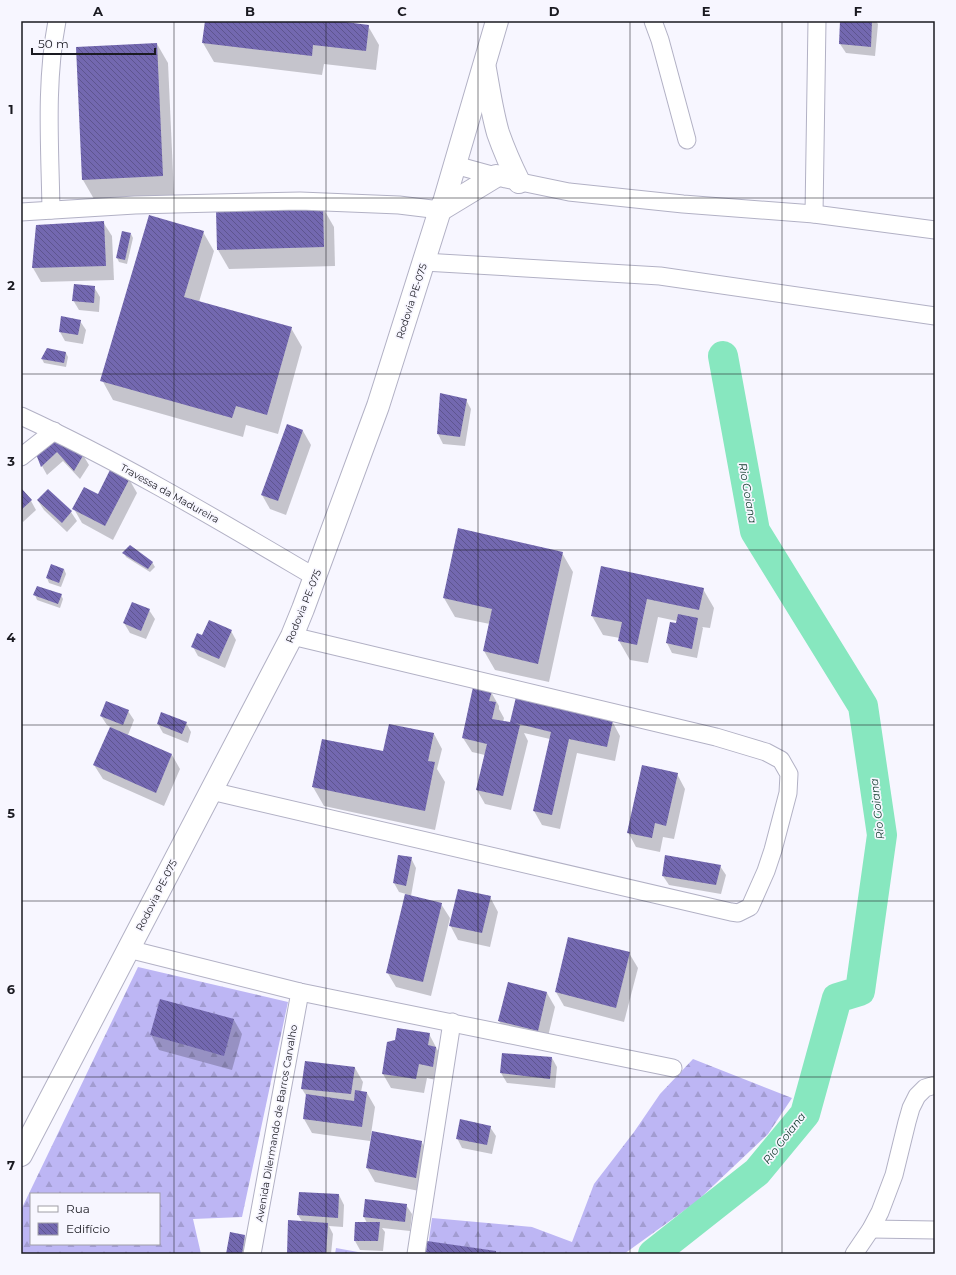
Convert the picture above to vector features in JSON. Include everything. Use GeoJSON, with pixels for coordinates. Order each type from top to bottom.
{"type":"FeatureCollection","features":[{"type":"Feature","properties":{"kind":"main road","name":"Rodovia PE-075"},"geometry":{"type":"LineString","coordinates":[[21,1155],[292,636],[378,406],[440,210],[444,202],[497,21]]}},
{"type":"Feature","properties":{"kind":"main road"},"geometry":{"type":"LineString","coordinates":[[485,64],[492,110],[498,133],[519,182]]}},
{"type":"Feature","properties":{"kind":"main road"},"geometry":{"type":"LineString","coordinates":[[440,210],[496,176]]}},
{"type":"Feature","properties":{"kind":"street"},"geometry":{"type":"LineString","coordinates":[[52,210],[48,114],[49,88],[56,21]]}},
{"type":"Feature","properties":{"kind":"street"},"geometry":{"type":"LineString","coordinates":[[654,21],[687,140]]}},
{"type":"Feature","properties":{"kind":"street"},"geometry":{"type":"LineString","coordinates":[[814,214],[817,21]]}},
{"type":"Feature","properties":{"kind":"street"},"geometry":{"type":"LineString","coordinates":[[455,165],[519,182],[569,192],[683,204],[814,214],[935,230]]}},
{"type":"Feature","properties":{"kind":"street"},"geometry":{"type":"LineString","coordinates":[[21,212],[143,205],[300,201],[399,205],[440,210]]}},
{"type":"Feature","properties":{"kind":"street"},"geometry":{"type":"LineString","coordinates":[[424,262],[660,276],[935,316]]}},
{"type":"Feature","properties":{"kind":"street","name":"Travessa da Madureira"},"geometry":{"type":"LineString","coordinates":[[21,416],[54,431],[182,499],[315,577]]}},
{"type":"Feature","properties":{"kind":"street"},"geometry":{"type":"LineString","coordinates":[[21,457],[54,431]]}},
{"type":"Feature","properties":{"kind":"street"},"geometry":{"type":"LineString","coordinates":[[210,791],[730,912],[738,913],[750,907],[766,871],[788,793],[789,774],[781,760],[766,752],[723,739],[292,636]]}},
{"type":"Feature","properties":{"kind":"street"},"geometry":{"type":"LineString","coordinates":[[128,950],[300,992],[672,1068]]}},
{"type":"Feature","properties":{"kind":"street","name":"Avenida Dilermando de Barros Carvalho"},"geometry":{"type":"LineString","coordinates":[[252,1254],[300,992]]}},
{"type":"Feature","properties":{"kind":"street"},"geometry":{"type":"LineString","coordinates":[[416,1254],[452,1022]]}},
{"type":"Feature","properties":{"kind":"street"},"geometry":{"type":"LineString","coordinates":[[854,1254],[871,1229],[880,1212],[894,1175],[911,1108],[917,1096],[925,1088],[935,1085]]}},
{"type":"Feature","properties":{"kind":"street"},"geometry":{"type":"LineString","coordinates":[[871,1229],[935,1230]]}},
{"type":"Feature","properties":{"kind":"green space"},"geometry":{"type":"Polygon","coordinates":[[[138,967],[288,1002],[242,1217],[193,1219],[201,1254],[21,1254],[21,1210],[138,967]]]}},
{"type":"Feature","properties":{"kind":"green space"},"geometry":{"type":"Polygon","coordinates":[[[693,1059],[792,1098],[768,1134],[696,1202],[624,1254],[427,1254],[432,1218],[532,1227],[572,1242],[594,1184],[634,1132],[660,1094],[693,1059]]]}},
{"type":"Feature","properties":{"kind":"green space"},"geometry":{"type":"Polygon","coordinates":[[[336,1248],[369,1254],[335,1254],[336,1248]]]}},
{"type":"Feature","properties":{"kind":"building"},"geometry":{"type":"Polygon","coordinates":[[[205,21],[337,21],[369,25],[366,51],[313,45],[312,56],[202,43],[205,21]]]}},
{"type":"Feature","properties":{"kind":"building"},"geometry":{"type":"Polygon","coordinates":[[[840,21],[872,21],[871,47],[839,44],[840,21]]]}},
{"type":"Feature","properties":{"kind":"building"},"geometry":{"type":"Polygon","coordinates":[[[157,43],[163,176],[82,180],[76,47],[157,43]]]}},
{"type":"Feature","properties":{"kind":"building"},"geometry":{"type":"Polygon","coordinates":[[[323,207],[324,247],[217,250],[216,210],[323,207]]]}},
{"type":"Feature","properties":{"kind":"building"},"geometry":{"type":"Polygon","coordinates":[[[149,215],[204,231],[184,297],[292,327],[267,415],[236,406],[232,418],[100,381],[149,215]]]}},
{"type":"Feature","properties":{"kind":"building"},"geometry":{"type":"Polygon","coordinates":[[[104,221],[106,266],[32,268],[36,225],[104,221]]]}},
{"type":"Feature","properties":{"kind":"building"},"geometry":{"type":"Polygon","coordinates":[[[122,231],[131,233],[125,260],[116,258],[122,231]]]}},
{"type":"Feature","properties":{"kind":"building"},"geometry":{"type":"Polygon","coordinates":[[[74,284],[95,286],[94,303],[72,301],[74,284]]]}},
{"type":"Feature","properties":{"kind":"building"},"geometry":{"type":"Polygon","coordinates":[[[61,316],[81,320],[78,335],[59,332],[61,316]]]}},
{"type":"Feature","properties":{"kind":"building"},"geometry":{"type":"Polygon","coordinates":[[[47,348],[66,352],[64,363],[41,359],[47,348]]]}},
{"type":"Feature","properties":{"kind":"building"},"geometry":{"type":"Polygon","coordinates":[[[440,393],[467,399],[460,437],[437,434],[440,393]]]}},
{"type":"Feature","properties":{"kind":"building"},"geometry":{"type":"Polygon","coordinates":[[[287,424],[303,430],[278,501],[261,495],[287,424]]]}},
{"type":"Feature","properties":{"kind":"building"},"geometry":{"type":"Polygon","coordinates":[[[56,437],[84,454],[74,471],[57,452],[41,467],[36,454],[56,437]]]}},
{"type":"Feature","properties":{"kind":"building"},"geometry":{"type":"Polygon","coordinates":[[[111,468],[130,478],[105,526],[72,509],[84,487],[98,494],[111,468]]]}},
{"type":"Feature","properties":{"kind":"building"},"geometry":{"type":"Polygon","coordinates":[[[21,488],[32,500],[21,510],[21,488]]]}},
{"type":"Feature","properties":{"kind":"building"},"geometry":{"type":"Polygon","coordinates":[[[48,489],[72,511],[62,523],[37,500],[48,489]]]}},
{"type":"Feature","properties":{"kind":"building"},"geometry":{"type":"Polygon","coordinates":[[[458,528],[563,552],[538,664],[483,651],[492,609],[443,598],[458,528]]]}},
{"type":"Feature","properties":{"kind":"building"},"geometry":{"type":"Polygon","coordinates":[[[130,545],[153,562],[148,569],[122,553],[130,545]]]}},
{"type":"Feature","properties":{"kind":"building"},"geometry":{"type":"Polygon","coordinates":[[[51,564],[64,569],[59,583],[46,578],[51,564]]]}},
{"type":"Feature","properties":{"kind":"building"},"geometry":{"type":"Polygon","coordinates":[[[601,566],[704,588],[699,610],[647,599],[637,645],[618,641],[622,622],[591,616],[601,566]]]}},
{"type":"Feature","properties":{"kind":"building"},"geometry":{"type":"Polygon","coordinates":[[[37,586],[62,594],[58,604],[33,595],[37,586]]]}},
{"type":"Feature","properties":{"kind":"building"},"geometry":{"type":"Polygon","coordinates":[[[132,602],[150,609],[141,631],[123,623],[132,602]]]}},
{"type":"Feature","properties":{"kind":"building"},"geometry":{"type":"Polygon","coordinates":[[[678,614],[698,618],[692,649],[666,643],[670,622],[676,623],[678,614]]]}},
{"type":"Feature","properties":{"kind":"building"},"geometry":{"type":"Polygon","coordinates":[[[209,620],[232,630],[219,659],[191,647],[197,633],[202,635],[209,620]]]}},
{"type":"Feature","properties":{"kind":"building"},"geometry":{"type":"Polygon","coordinates":[[[473,687],[492,691],[489,701],[496,702],[492,719],[510,722],[516,697],[613,720],[607,747],[569,739],[552,815],[533,811],[551,732],[515,723],[520,725],[503,796],[476,790],[487,744],[462,738],[473,687]]]}},
{"type":"Feature","properties":{"kind":"building"},"geometry":{"type":"Polygon","coordinates":[[[106,701],[129,710],[123,725],[100,716],[106,701]]]}},
{"type":"Feature","properties":{"kind":"building"},"geometry":{"type":"Polygon","coordinates":[[[161,712],[187,722],[182,734],[157,724],[161,712]]]}},
{"type":"Feature","properties":{"kind":"building"},"geometry":{"type":"Polygon","coordinates":[[[389,724],[434,733],[428,761],[435,762],[425,811],[312,787],[322,739],[383,751],[389,724]]]}},
{"type":"Feature","properties":{"kind":"building"},"geometry":{"type":"Polygon","coordinates":[[[110,727],[172,754],[156,793],[93,765],[110,727]]]}},
{"type":"Feature","properties":{"kind":"building"},"geometry":{"type":"Polygon","coordinates":[[[642,765],[678,773],[666,826],[655,823],[652,838],[627,833],[642,765]]]}},
{"type":"Feature","properties":{"kind":"building"},"geometry":{"type":"Polygon","coordinates":[[[398,855],[412,857],[406,886],[393,883],[398,855]]]}},
{"type":"Feature","properties":{"kind":"building"},"geometry":{"type":"Polygon","coordinates":[[[665,855],[721,865],[716,885],[662,876],[665,855]]]}},
{"type":"Feature","properties":{"kind":"building"},"geometry":{"type":"Polygon","coordinates":[[[458,889],[491,896],[482,933],[449,926],[458,889]]]}},
{"type":"Feature","properties":{"kind":"building"},"geometry":{"type":"Polygon","coordinates":[[[405,894],[442,903],[423,982],[386,973],[405,894]]]}},
{"type":"Feature","properties":{"kind":"building"},"geometry":{"type":"Polygon","coordinates":[[[568,937],[630,952],[616,1008],[555,992],[568,937]]]}},
{"type":"Feature","properties":{"kind":"building"},"geometry":{"type":"Polygon","coordinates":[[[508,982],[547,992],[538,1031],[498,1021],[508,982]]]}},
{"type":"Feature","properties":{"kind":"building"},"geometry":{"type":"Polygon","coordinates":[[[160,999],[234,1019],[224,1056],[150,1035],[160,999]]]}},
{"type":"Feature","properties":{"kind":"building"},"geometry":{"type":"Polygon","coordinates":[[[397,1028],[430,1033],[428,1045],[436,1047],[433,1067],[419,1064],[416,1079],[382,1074],[387,1042],[395,1040],[397,1028]]]}},
{"type":"Feature","properties":{"kind":"building"},"geometry":{"type":"Polygon","coordinates":[[[502,1053],[552,1057],[550,1079],[500,1073],[502,1053]]]}},
{"type":"Feature","properties":{"kind":"building"},"geometry":{"type":"Polygon","coordinates":[[[305,1061],[355,1067],[351,1094],[301,1089],[305,1061]]]}},
{"type":"Feature","properties":{"kind":"building"},"geometry":{"type":"Polygon","coordinates":[[[355,1090],[367,1092],[362,1127],[303,1119],[306,1094],[354,1101],[355,1090]]]}},
{"type":"Feature","properties":{"kind":"building"},"geometry":{"type":"Polygon","coordinates":[[[460,1119],[491,1126],[487,1145],[456,1139],[460,1119]]]}},
{"type":"Feature","properties":{"kind":"building"},"geometry":{"type":"Polygon","coordinates":[[[372,1131],[422,1141],[416,1178],[366,1168],[372,1131]]]}},
{"type":"Feature","properties":{"kind":"building"},"geometry":{"type":"Polygon","coordinates":[[[299,1192],[339,1194],[338,1218],[297,1215],[299,1192]]]}},
{"type":"Feature","properties":{"kind":"building"},"geometry":{"type":"Polygon","coordinates":[[[365,1199],[407,1204],[405,1222],[363,1217],[365,1199]]]}},
{"type":"Feature","properties":{"kind":"building"},"geometry":{"type":"Polygon","coordinates":[[[288,1220],[328,1223],[326,1254],[287,1254],[288,1220]]]}},
{"type":"Feature","properties":{"kind":"building"},"geometry":{"type":"Polygon","coordinates":[[[355,1222],[380,1222],[378,1241],[354,1241],[355,1222]]]}},
{"type":"Feature","properties":{"kind":"building"},"geometry":{"type":"Polygon","coordinates":[[[230,1232],[245,1235],[242,1254],[226,1254],[230,1232]]]}},
{"type":"Feature","properties":{"kind":"building"},"geometry":{"type":"Polygon","coordinates":[[[427,1241],[496,1251],[496,1254],[438,1254],[426,1252],[427,1241]]]}},
{"type":"Feature","properties":{"kind":"waterway","name":"Rio Goiana"},"geometry":{"type":"LineString","coordinates":[[653,1254],[757,1172],[805,1114],[837,998],[860,991],[882,835],[863,706],[755,531],[723,356]]}}]}
